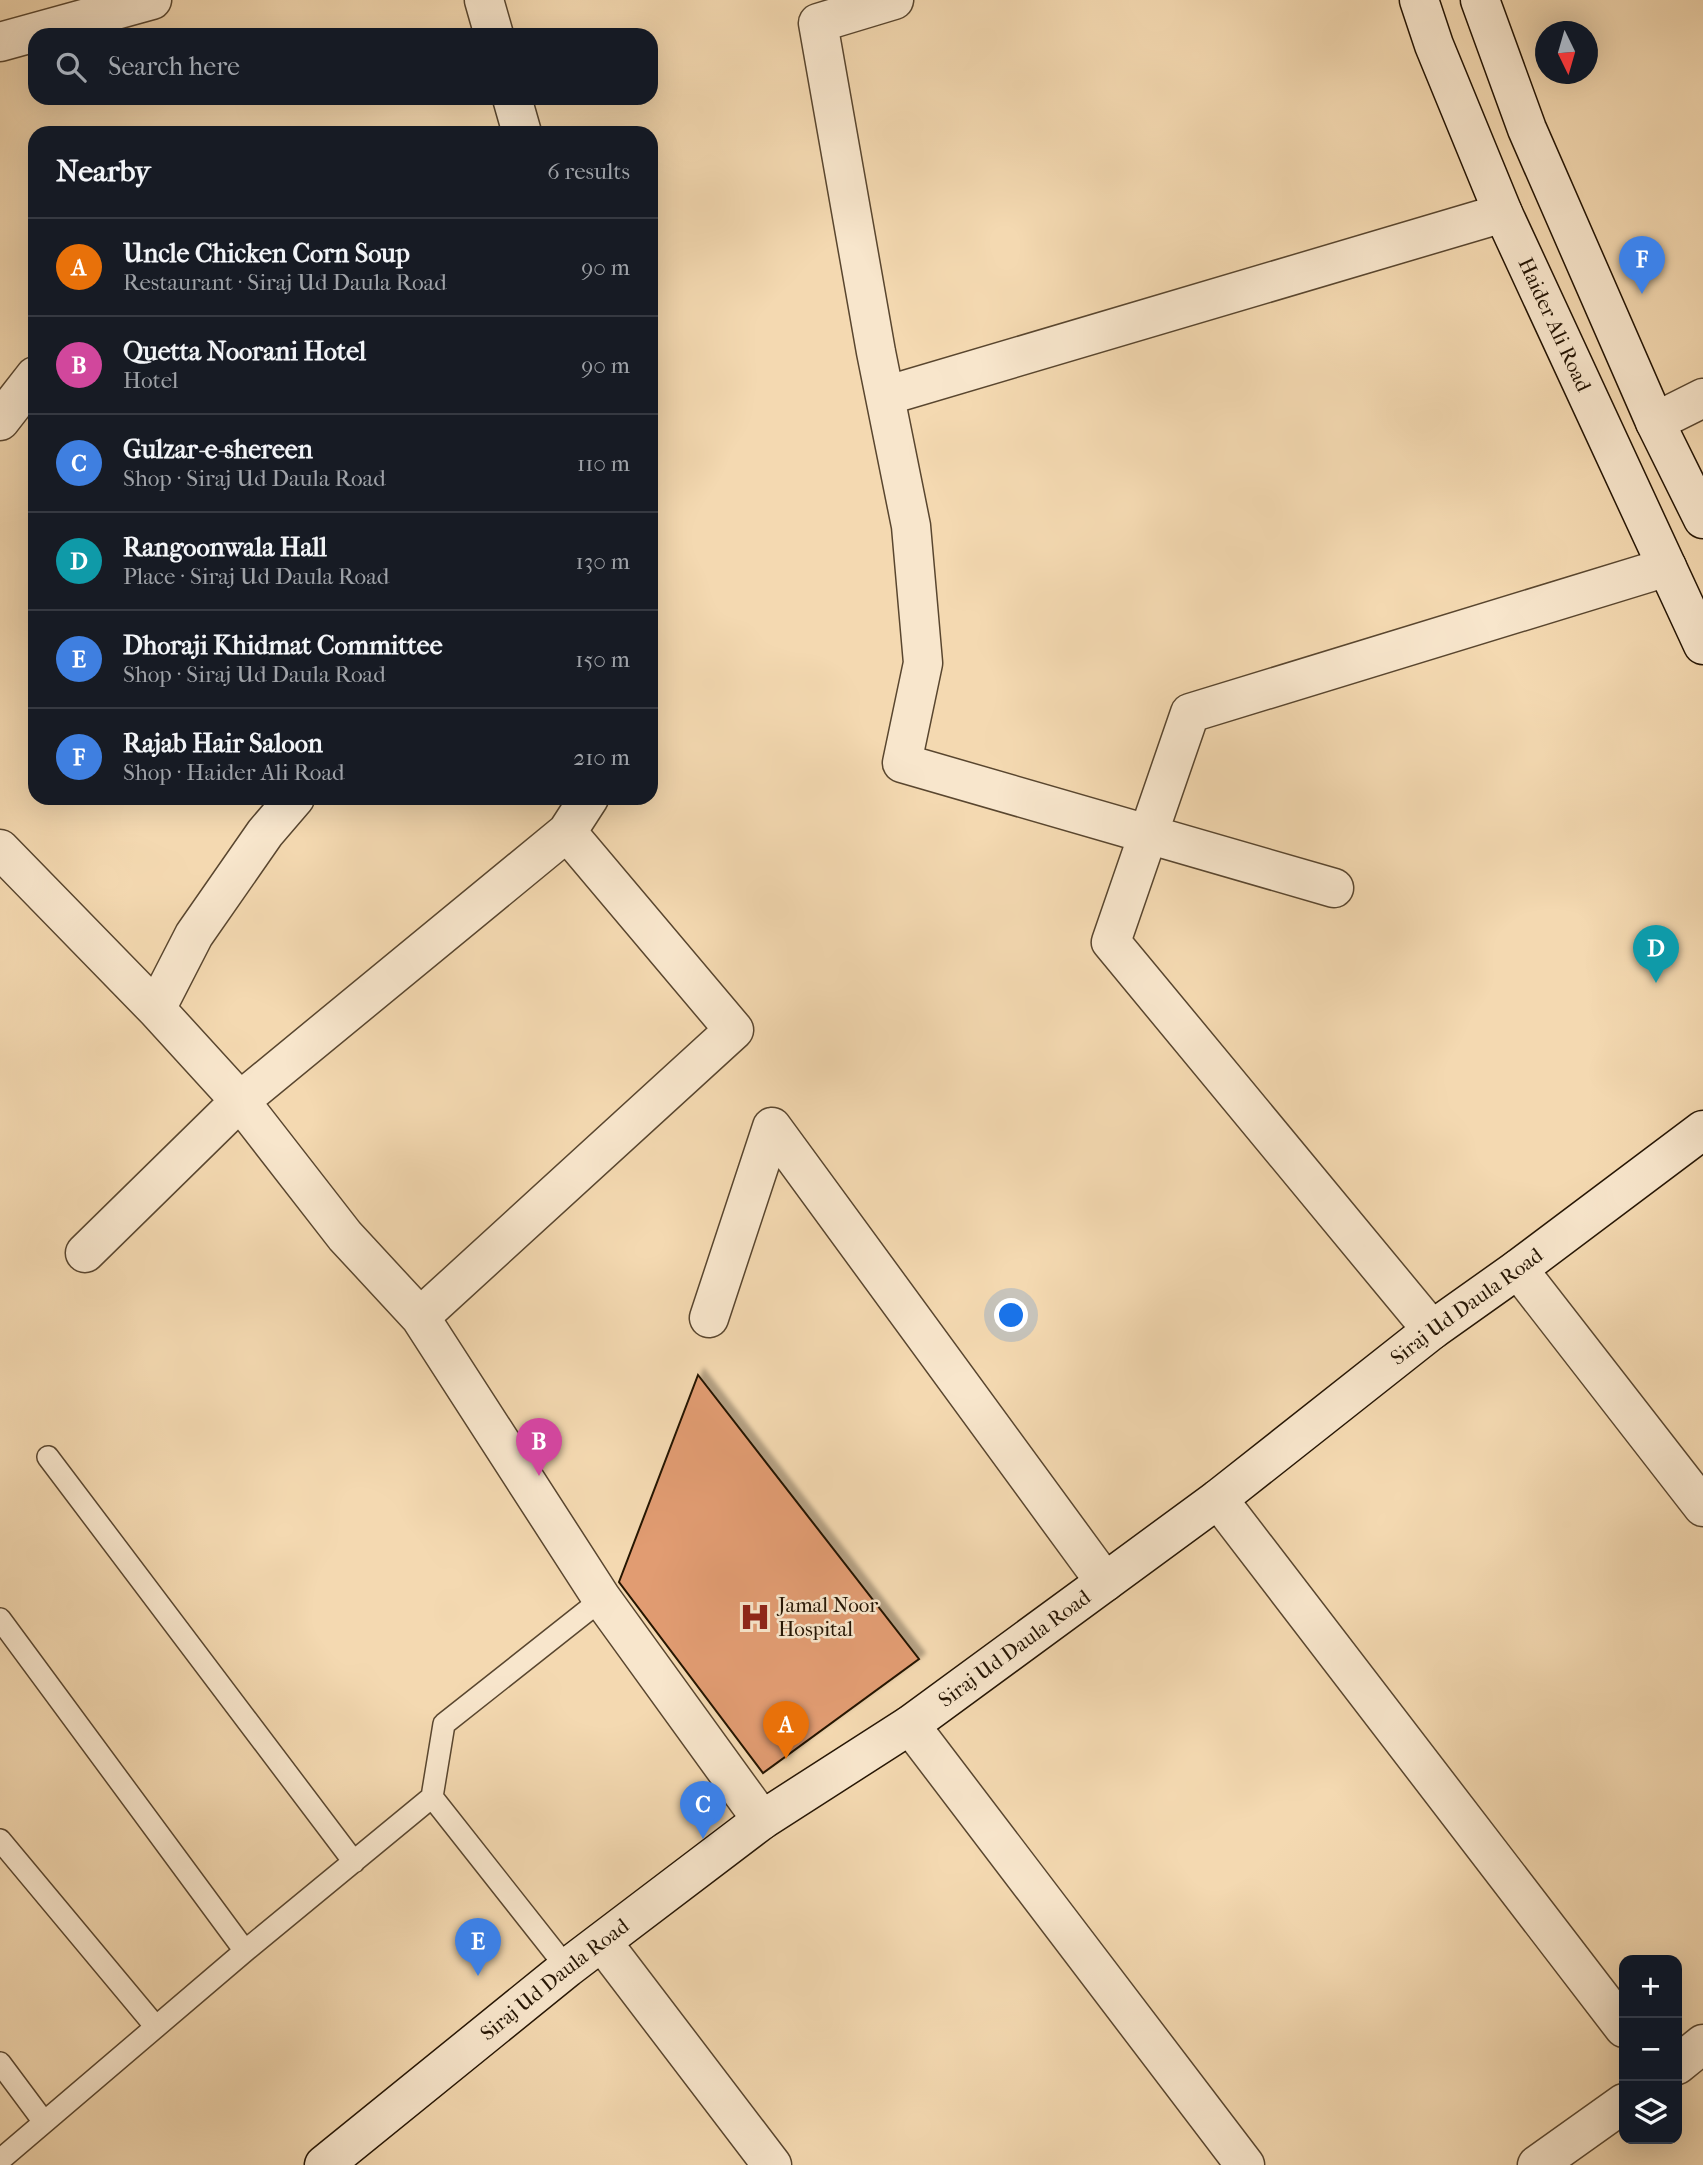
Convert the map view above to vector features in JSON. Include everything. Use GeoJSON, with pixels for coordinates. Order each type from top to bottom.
{"type":"FeatureCollection","features":[{"type":"Feature","properties":{"kind":"street"},"geometry":{"type":"LineString","coordinates":[[48,28],[152,0]]}},
{"type":"Feature","properties":{"kind":"street"},"geometry":{"type":"LineString","coordinates":[[484,0],[492,28]]}},
{"type":"Feature","properties":{"kind":"street"},"geometry":{"type":"LineString","coordinates":[[894,0],[818,23],[911,526],[923,663],[902,763],[1334,888]]}},
{"type":"Feature","properties":{"kind":"street","name":"Haider Ali Road"},"geometry":{"type":"LineString","coordinates":[[1419,0],[1434,45],[1503,213],[1703,645]]}},
{"type":"Feature","properties":{"kind":"street"},"geometry":{"type":"LineString","coordinates":[[1480,0],[1527,129],[1655,422],[1703,519]]}},
{"type":"Feature","properties":{"kind":"street"},"geometry":{"type":"LineString","coordinates":[[0,41],[28,33]]}},
{"type":"Feature","properties":{"kind":"street"},"geometry":{"type":"LineString","coordinates":[[514,105],[520,126]]}},
{"type":"Feature","properties":{"kind":"street"},"geometry":{"type":"LineString","coordinates":[[885,396],[1503,213]]}},
{"type":"Feature","properties":{"kind":"street"},"geometry":{"type":"LineString","coordinates":[[0,421],[28,385]]}},
{"type":"Feature","properties":{"kind":"street"},"geometry":{"type":"LineString","coordinates":[[1655,422],[1703,398]]}},
{"type":"Feature","properties":{"kind":"street"},"geometry":{"type":"LineString","coordinates":[[1432,1329],[1111,942],[1190,713],[1667,567]]}},
{"type":"Feature","properties":{"kind":"street"},"geometry":{"type":"LineString","coordinates":[[156,1009],[194,935],[265,833],[289,805]]}},
{"type":"Feature","properties":{"kind":"street"},"geometry":{"type":"LineString","coordinates":[[85,1253],[240,1101],[567,832],[584,805]]}},
{"type":"Feature","properties":{"kind":"street"},"geometry":{"type":"LineString","coordinates":[[420,1317],[734,1031],[567,832]]}},
{"type":"Feature","properties":{"kind":"street"},"geometry":{"type":"LineString","coordinates":[[0,849],[156,1009],[240,1101],[345,1236],[420,1317],[602,1599],[762,1820]]}},
{"type":"Feature","properties":{"kind":"street"},"geometry":{"type":"LineString","coordinates":[[709,1318],[772,1127],[1105,1582]]}},
{"type":"Feature","properties":{"kind":"street","name":"Siraj Ud Daula Road"},"geometry":{"type":"LineString","coordinates":[[324,2165],[567,1968],[762,1820],[909,1724],[1105,1582],[1218,1499],[1432,1329],[1518,1269],[1703,1130]]}},
{"type":"Feature","properties":{"kind":"street"},"geometry":{"type":"LineString","coordinates":[[1518,1269],[1703,1507]]}},
{"type":"Feature","properties":{"kind":"street"},"geometry":{"type":"LineString","coordinates":[[1218,1499],[1619,2021]]}},
{"type":"Feature","properties":{"kind":"street"},"geometry":{"type":"LineString","coordinates":[[909,1724],[1245,2165]]}},
{"type":"Feature","properties":{"kind":"street"},"geometry":{"type":"LineString","coordinates":[[602,1942],[772,2165]]}},
{"type":"Feature","properties":{"kind":"street"},"geometry":{"type":"LineString","coordinates":[[1682,2061],[1703,2044]]}},
{"type":"Feature","properties":{"kind":"street"},"geometry":{"type":"LineString","coordinates":[[1537,2165],[1619,2108]]}},
{"type":"Feature","properties":{"kind":"lane"},"geometry":{"type":"LineString","coordinates":[[48,1457],[354,1861]]}},
{"type":"Feature","properties":{"kind":"lane"},"geometry":{"type":"LineString","coordinates":[[0,2160],[245,1951],[432,1797],[444,1724],[602,1599]]}},
{"type":"Feature","properties":{"kind":"lane"},"geometry":{"type":"LineString","coordinates":[[0,1619],[245,1951]]}},
{"type":"Feature","properties":{"kind":"lane"},"geometry":{"type":"LineString","coordinates":[[432,1797],[567,1968]]}},
{"type":"Feature","properties":{"kind":"lane"},"geometry":{"type":"LineString","coordinates":[[0,1840],[156,2027]]}},
{"type":"Feature","properties":{"kind":"lane"},"geometry":{"type":"LineString","coordinates":[[0,2063],[44,2122]]}},
{"type":"Feature","properties":{"kind":"building","name":"Jamal Noor Hospital"},"geometry":{"type":"Polygon","coordinates":[[[698,1375],[919,1659],[763,1773],[619,1582],[698,1375]]]}},
{"type":"Feature","properties":{"kind":"place","name":"Rajab Hair Saloon"},"geometry":{"type":"Point","coordinates":[1642,294]}},
{"type":"Feature","properties":{"kind":"place","name":"Rangoonwala Hall"},"geometry":{"type":"Point","coordinates":[1656,983]}},
{"type":"Feature","properties":{"kind":"place","name":"Quetta Noorani Hotel"},"geometry":{"type":"Point","coordinates":[539,1476]}},
{"type":"Feature","properties":{"kind":"place","name":"Jamal Noor Hospital"},"geometry":{"type":"Point","coordinates":[755,1617]}},
{"type":"Feature","properties":{"kind":"place","name":"Uncle Chicken Corn Soup"},"geometry":{"type":"Point","coordinates":[786,1759]}},
{"type":"Feature","properties":{"kind":"place","name":"Gulzar-e-shereen"},"geometry":{"type":"Point","coordinates":[703,1839]}},
{"type":"Feature","properties":{"kind":"place","name":"Dhoraji Khidmat Committee"},"geometry":{"type":"Point","coordinates":[478,1976]}}]}
